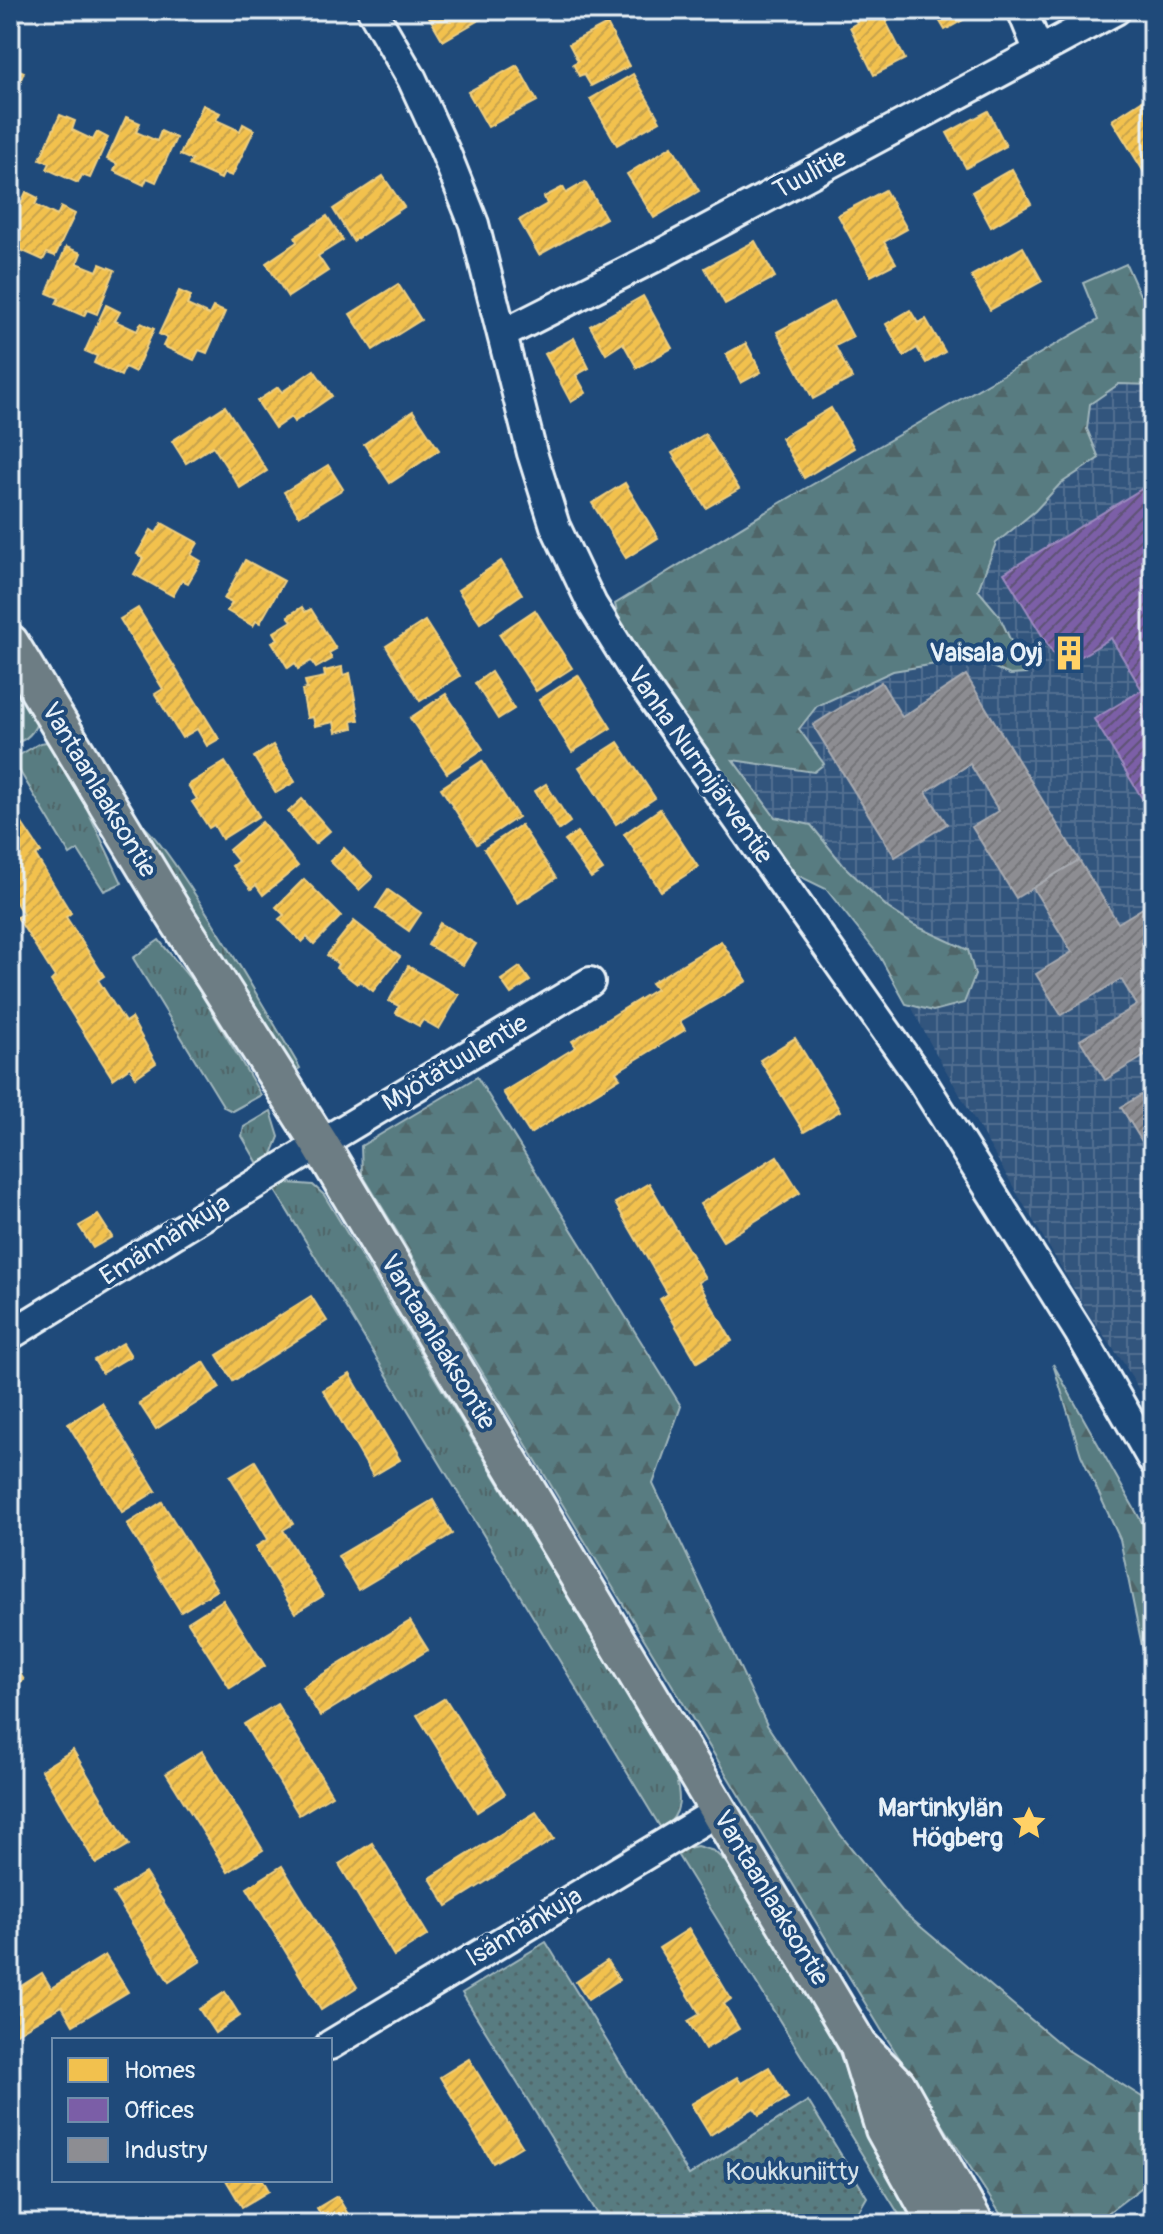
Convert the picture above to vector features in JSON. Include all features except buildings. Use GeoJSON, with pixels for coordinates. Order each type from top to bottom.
{"type":"FeatureCollection","features":[{"type":"Feature","properties":{"kind":"main road","name":"Vantaanlaaksontie"},"geometry":{"type":"LineString","coordinates":[[10,643],[174,914],[320,1144],[859,2046],[897,2085],[975,2224]]}},
{"type":"Feature","properties":{"kind":"main road","name":"Vantaanlaaksontie"},"geometry":{"type":"LineString","coordinates":[[859,2046],[884,2129],[937,2224]]}},
{"type":"Feature","properties":{"kind":"street","name":"Vanha Nurmijärventie"},"geometry":{"type":"LineString","coordinates":[[372,10],[412,79],[474,224],[532,453],[555,526],[592,604],[649,693],[923,1083],[1079,1332],[1153,1461]]}},
{"type":"Feature","properties":{"kind":"street"},"geometry":{"type":"LineString","coordinates":[[1022,10],[1039,52]]}},
{"type":"Feature","properties":{"kind":"street","name":"Tuulitie"},"geometry":{"type":"LineString","coordinates":[[503,334],[655,257],[1116,10]]}},
{"type":"Feature","properties":{"kind":"street","name":"Myötätuulentie"},"geometry":{"type":"LineString","coordinates":[[320,1144],[590,982]]}},
{"type":"Feature","properties":{"kind":"street","name":"Emännänkuja"},"geometry":{"type":"LineString","coordinates":[[10,1335],[320,1144]]}},
{"type":"Feature","properties":{"kind":"street","name":"Isännänkuja"},"geometry":{"type":"LineString","coordinates":[[332,2044],[718,1811]]}},
{"type":"Feature","properties":{"kind":"shaded area"},"geometry":{"type":"Polygon","coordinates":[[[1153,288],[1153,1415],[1014,1188],[930,1043],[882,949],[844,894],[789,862],[615,604],[782,502],[1153,288]]]}},
{"type":"Feature","properties":{"kind":"green space"},"geometry":{"type":"Polygon","coordinates":[[[1126,264],[1140,295],[1153,288],[1153,344],[1142,359],[1153,361],[1153,385],[1119,384],[1090,404],[1087,429],[1099,458],[1060,484],[1035,511],[996,543],[978,590],[999,615],[1026,674],[1010,675],[973,658],[893,671],[817,706],[799,729],[824,764],[814,772],[733,760],[775,817],[811,825],[844,866],[888,908],[914,925],[968,950],[975,975],[964,1003],[933,1011],[906,1004],[880,957],[826,889],[793,873],[771,847],[677,716],[620,625],[615,604],[782,502],[1098,320],[1083,283],[1126,264]]]}},
{"type":"Feature","properties":{"kind":"green space"},"geometry":{"type":"Polygon","coordinates":[[[10,679],[37,723],[26,738],[10,743],[10,679]]]}},
{"type":"Feature","properties":{"kind":"green space"},"geometry":{"type":"Polygon","coordinates":[[[47,742],[87,809],[122,883],[104,891],[78,850],[70,855],[19,770],[18,756],[47,742]]]}},
{"type":"Feature","properties":{"kind":"green space"},"geometry":{"type":"Polygon","coordinates":[[[140,824],[172,861],[221,936],[300,1068],[293,1073],[140,824]]]}},
{"type":"Feature","properties":{"kind":"green space"},"geometry":{"type":"Polygon","coordinates":[[[159,940],[197,987],[261,1095],[232,1111],[224,1107],[133,958],[159,940]]]}},
{"type":"Feature","properties":{"kind":"green space"},"geometry":{"type":"Polygon","coordinates":[[[477,1077],[681,1406],[653,1484],[767,1725],[839,1833],[902,1911],[1066,2049],[1153,2104],[1153,2179],[1093,2224],[1007,2224],[882,2031],[362,1174],[361,1146],[477,1077]]]}},
{"type":"Feature","properties":{"kind":"green space"},"geometry":{"type":"Polygon","coordinates":[[[271,1111],[279,1137],[270,1159],[260,1167],[242,1136],[244,1127],[271,1111]]]}},
{"type":"Feature","properties":{"kind":"green space"},"geometry":{"type":"Polygon","coordinates":[[[288,1183],[313,1185],[324,1195],[675,1774],[679,1805],[674,1817],[662,1830],[273,1187],[288,1183]]]}},
{"type":"Feature","properties":{"kind":"green space"},"geometry":{"type":"Polygon","coordinates":[[[1053,1364],[1153,1542],[1153,1679],[1147,1670],[1120,1539],[1081,1455],[1053,1364]]]}},
{"type":"Feature","properties":{"kind":"green space"},"geometry":{"type":"Polygon","coordinates":[[[697,1846],[714,1851],[732,1868],[820,2015],[914,2203],[917,2220],[914,2224],[905,2224],[675,1851],[697,1846]]]}},
{"type":"Feature","properties":{"kind":"green space","name":"Koukkuniitty"},"geometry":{"type":"Polygon","coordinates":[[[546,1942],[689,2175],[808,2101],[867,2197],[854,2219],[846,2224],[604,2224],[462,1993],[546,1942]]]}},
{"type":"Feature","properties":{"kind":"place","name":"Vaisala Oyj"},"geometry":{"type":"Point","coordinates":[1069,653]}},
{"type":"Feature","properties":{"kind":"place","name":"Martinkylän Högberg"},"geometry":{"type":"Point","coordinates":[1029,1823]}}]}
